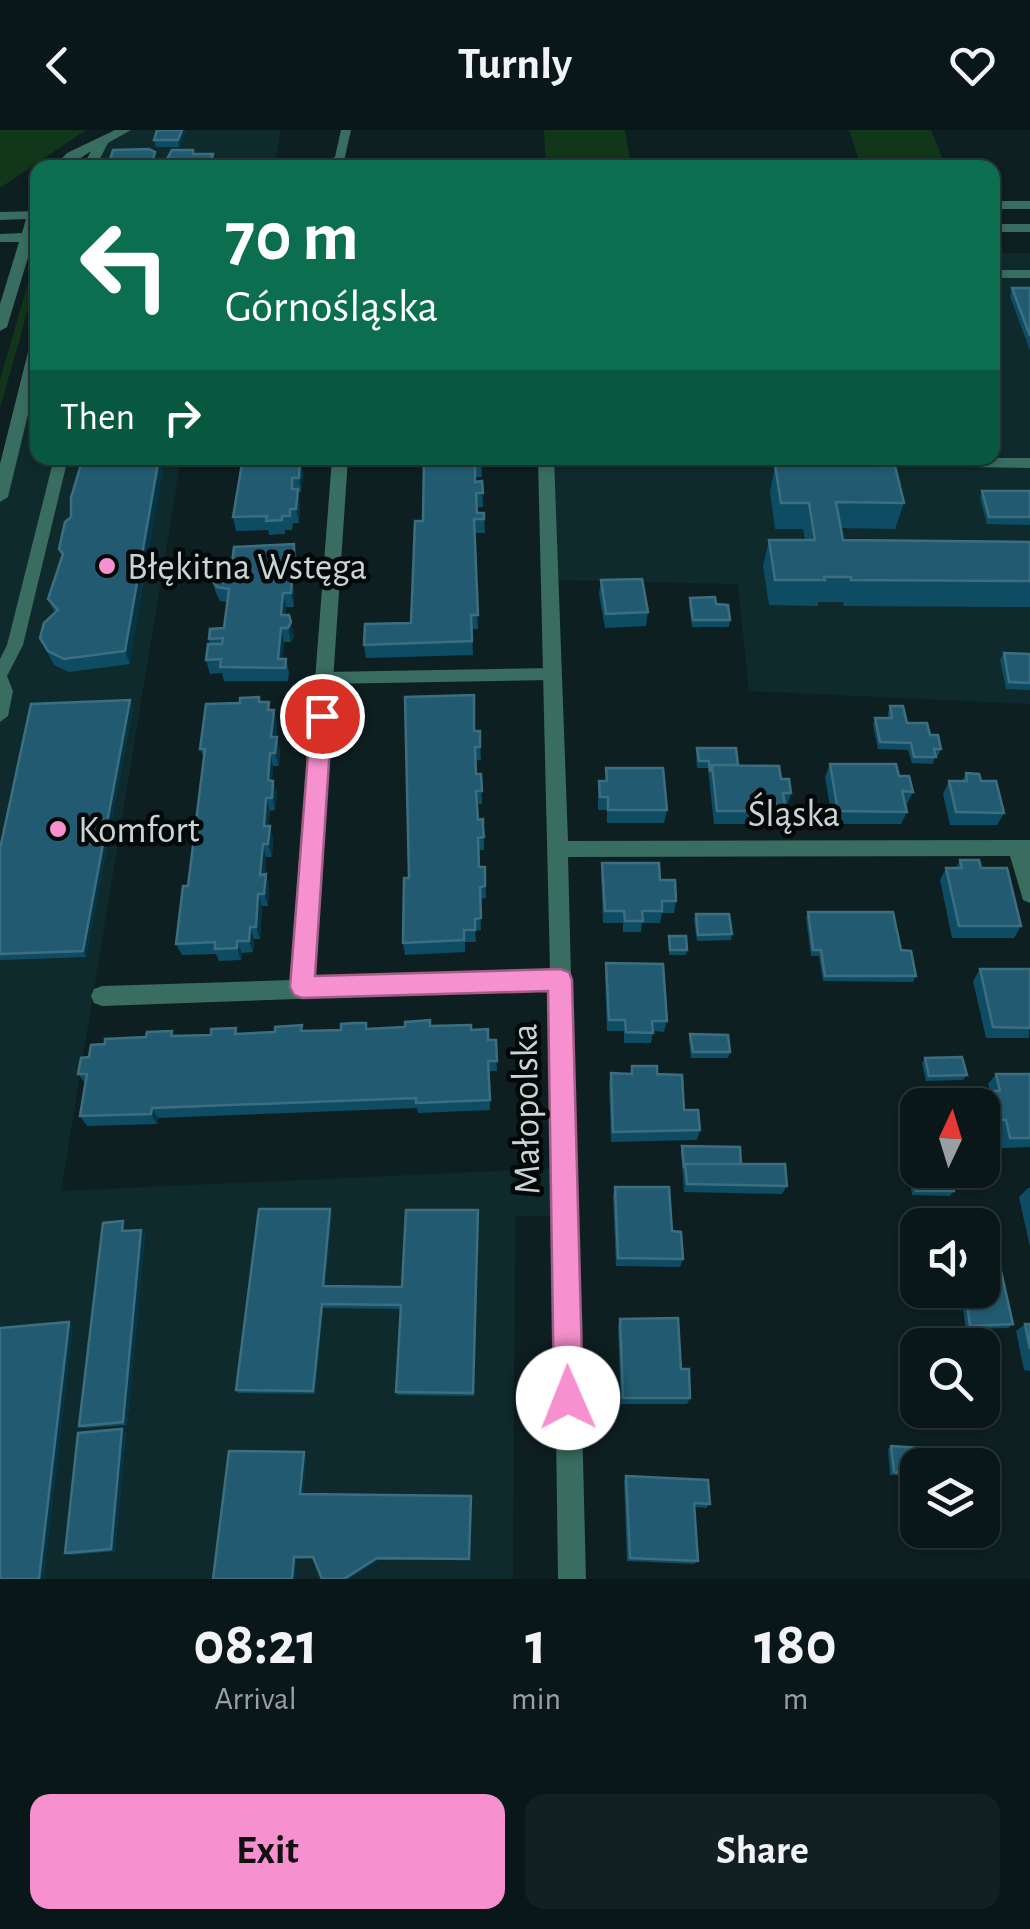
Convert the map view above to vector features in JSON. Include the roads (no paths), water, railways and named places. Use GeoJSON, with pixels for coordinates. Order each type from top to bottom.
{"type":"FeatureCollection","features":[{"type":"Feature","properties":{"kind":"street"},"geometry":{"type":"LineString","coordinates":[[67,160],[101,135],[126,130]]}},
{"type":"Feature","properties":{"kind":"street"},"geometry":{"type":"LineString","coordinates":[[91,160],[101,135]]}},
{"type":"Feature","properties":{"kind":"street"},"geometry":{"type":"LineString","coordinates":[[1000,205],[1030,204]]}},
{"type":"Feature","properties":{"kind":"street"},"geometry":{"type":"LineString","coordinates":[[0,216],[30,214]]}},
{"type":"Feature","properties":{"kind":"street"},"geometry":{"type":"LineString","coordinates":[[1000,228],[1030,228]]}},
{"type":"Feature","properties":{"kind":"street"},"geometry":{"type":"LineString","coordinates":[[0,238],[30,238]]}},
{"type":"Feature","properties":{"kind":"street"},"geometry":{"type":"LineString","coordinates":[[0,328],[3,302],[30,242]]}},
{"type":"Feature","properties":{"kind":"street"},"geometry":{"type":"LineString","coordinates":[[0,498],[30,381]]}},
{"type":"Feature","properties":{"kind":"street"},"geometry":{"type":"LineString","coordinates":[[302,987],[339,465]]}},
{"type":"Feature","properties":{"kind":"street","name":"Małopolska"},"geometry":{"type":"LineString","coordinates":[[546,465],[572,1579]]}},
{"type":"Feature","properties":{"kind":"street"},"geometry":{"type":"LineString","coordinates":[[1024,848],[1030,894]]}},
{"type":"Feature","properties":{"kind":"street","name":"Śląska"},"geometry":{"type":"LineString","coordinates":[[558,849],[1024,848]]}},
{"type":"Feature","properties":{"kind":"street"},"geometry":{"type":"LineString","coordinates":[[102,996],[560,980]]}},
{"type":"Feature","properties":{"kind":"lane"},"geometry":{"type":"LineString","coordinates":[[337,160],[346,130]]}},
{"type":"Feature","properties":{"kind":"lane"},"geometry":{"type":"LineString","coordinates":[[1000,274],[1030,274]]}},
{"type":"Feature","properties":{"kind":"lane"},"geometry":{"type":"LineString","coordinates":[[1000,463],[1030,463]]}},
{"type":"Feature","properties":{"kind":"lane"},"geometry":{"type":"LineString","coordinates":[[0,716],[5,691],[0,676],[15,644],[58,465]]}},
{"type":"Feature","properties":{"kind":"lane"},"geometry":{"type":"LineString","coordinates":[[324,678],[551,674]]}},
{"type":"Feature","properties":{"kind":"place","name":"Błękitna Wstęga"},"geometry":{"type":"Point","coordinates":[107,566]}},
{"type":"Feature","properties":{"kind":"place","name":"Komfort"},"geometry":{"type":"Point","coordinates":[58,829]}}]}
